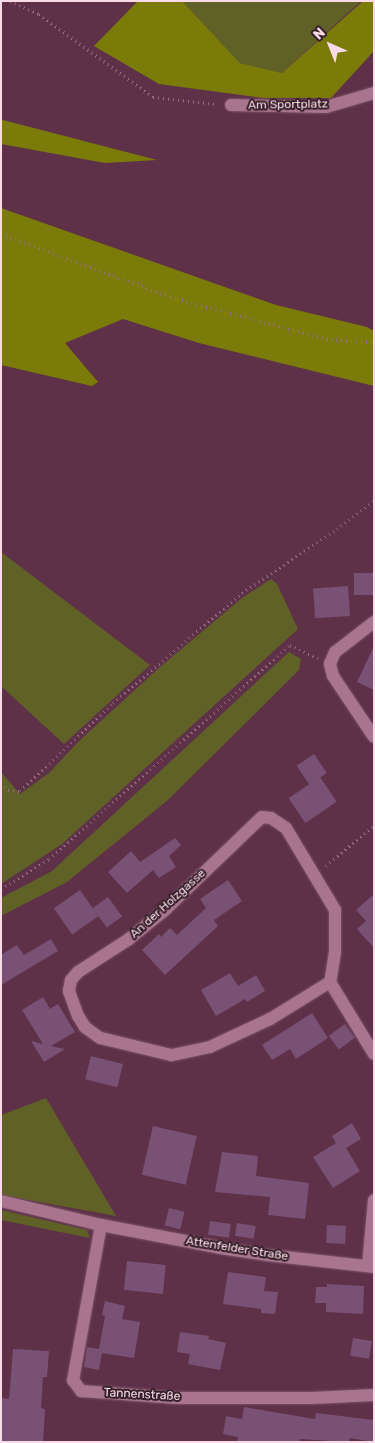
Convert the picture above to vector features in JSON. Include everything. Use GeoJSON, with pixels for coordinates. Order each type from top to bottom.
{"type":"FeatureCollection","features":[{"type":"Feature","properties":{"kind":"street","name":"Am Sportplatz"},"geometry":{"type":"LineString","coordinates":[[231,105],[326,107],[374,93]]}},
{"type":"Feature","properties":{"kind":"street"},"geometry":{"type":"LineString","coordinates":[[374,622],[335,652],[330,664],[333,676],[374,737]]}},
{"type":"Feature","properties":{"kind":"street","name":"An der Holzgasse"},"geometry":{"type":"LineString","coordinates":[[262,817],[271,818],[286,828],[335,910],[336,952],[330,982],[270,1019],[244,1031],[210,1046],[171,1055],[100,1038],[85,1027],[78,1016],[69,990],[71,980],[78,972],[129,939],[158,915],[262,817]]}},
{"type":"Feature","properties":{"kind":"street"},"geometry":{"type":"LineString","coordinates":[[330,982],[374,1054]]}},
{"type":"Feature","properties":{"kind":"street"},"geometry":{"type":"LineString","coordinates":[[371,1267],[374,1200]]}},
{"type":"Feature","properties":{"kind":"street","name":"Attenfelder Straße"},"geometry":{"type":"LineString","coordinates":[[1,1201],[101,1225],[267,1256],[371,1267]]}},
{"type":"Feature","properties":{"kind":"street","name":"Tannenstraße"},"geometry":{"type":"LineString","coordinates":[[101,1225],[73,1380],[81,1391],[177,1398],[312,1398],[374,1395]]}},
{"type":"Feature","properties":{"kind":"path"},"geometry":{"type":"LineString","coordinates":[[10,1],[38,14],[153,98],[231,105]]}},
{"type":"Feature","properties":{"kind":"path"},"geometry":{"type":"LineString","coordinates":[[1,234],[177,299],[331,340],[374,342]]}},
{"type":"Feature","properties":{"kind":"path"},"geometry":{"type":"LineString","coordinates":[[1,782],[8,790],[20,791],[36,778],[113,703],[242,593],[338,529],[374,501]]}},
{"type":"Feature","properties":{"kind":"path"},"geometry":{"type":"LineString","coordinates":[[1,889],[49,859],[290,645],[330,664]]}},
{"type":"Feature","properties":{"kind":"path"},"geometry":{"type":"LineString","coordinates":[[314,876],[374,825]]}},
{"type":"Feature","properties":{"kind":"shaded area"},"geometry":{"type":"Polygon","coordinates":[[[138,1],[182,1],[240,63],[282,73],[363,1],[374,1],[374,51],[331,98],[264,98],[159,84],[94,46],[138,1]]]}},
{"type":"Feature","properties":{"kind":"shaded area"},"geometry":{"type":"Polygon","coordinates":[[[182,1],[361,1],[282,73],[240,63],[182,1]]]}},
{"type":"Feature","properties":{"kind":"shaded area"},"geometry":{"type":"Polygon","coordinates":[[[1,120],[157,160],[105,163],[1,144],[1,120]]]}},
{"type":"Feature","properties":{"kind":"shaded area"},"geometry":{"type":"Polygon","coordinates":[[[1,208],[276,305],[367,327],[374,331],[374,386],[199,343],[123,319],[65,343],[98,382],[92,386],[1,365],[1,208]]]}},
{"type":"Feature","properties":{"kind":"shaded area"},"geometry":{"type":"Polygon","coordinates":[[[1,552],[150,665],[64,744],[1,686],[1,552]]]}},
{"type":"Feature","properties":{"kind":"shaded area"},"geometry":{"type":"Polygon","coordinates":[[[271,579],[277,584],[298,629],[62,844],[1,884],[1,772],[20,794],[49,773],[79,741],[160,667],[242,598],[271,579]]]}},
{"type":"Feature","properties":{"kind":"shaded area"},"geometry":{"type":"Polygon","coordinates":[[[289,652],[301,659],[299,670],[168,800],[67,882],[1,916],[1,898],[52,871],[289,652]]]}},
{"type":"Feature","properties":{"kind":"shaded area"},"geometry":{"type":"Polygon","coordinates":[[[46,1098],[116,1216],[1,1195],[1,1115],[46,1098]]]}},
{"type":"Feature","properties":{"kind":"shaded area"},"geometry":{"type":"Polygon","coordinates":[[[1,1210],[87,1230],[90,1238],[1,1220],[1,1210]]]}},
{"type":"Feature","properties":{"kind":"building"},"geometry":{"type":"Polygon","coordinates":[[[354,573],[374,573],[374,595],[354,595],[354,573]]]}},
{"type":"Feature","properties":{"kind":"building"},"geometry":{"type":"Polygon","coordinates":[[[348,586],[350,616],[315,618],[313,588],[348,586]]]}},
{"type":"Feature","properties":{"kind":"building"},"geometry":{"type":"Polygon","coordinates":[[[374,646],[374,690],[357,682],[374,646]]]}},
{"type":"Feature","properties":{"kind":"building"},"geometry":{"type":"Polygon","coordinates":[[[314,754],[327,773],[309,785],[297,766],[314,754]]]}},
{"type":"Feature","properties":{"kind":"building"},"geometry":{"type":"Polygon","coordinates":[[[320,777],[337,802],[305,823],[288,798],[320,777]]]}},
{"type":"Feature","properties":{"kind":"building"},"geometry":{"type":"Polygon","coordinates":[[[175,838],[181,845],[169,856],[176,867],[159,878],[153,870],[127,893],[108,872],[131,851],[140,862],[175,838]]]}},
{"type":"Feature","properties":{"kind":"building"},"geometry":{"type":"Polygon","coordinates":[[[228,880],[242,901],[214,920],[218,926],[165,975],[142,950],[159,934],[161,937],[170,928],[177,935],[206,908],[200,899],[228,880]]]}},
{"type":"Feature","properties":{"kind":"building"},"geometry":{"type":"Polygon","coordinates":[[[80,890],[98,916],[72,935],[54,908],[80,890]]]}},
{"type":"Feature","properties":{"kind":"building"},"geometry":{"type":"Polygon","coordinates":[[[374,894],[374,948],[357,929],[366,921],[356,910],[374,894]]]}},
{"type":"Feature","properties":{"kind":"building"},"geometry":{"type":"Polygon","coordinates":[[[108,897],[122,916],[107,928],[93,908],[108,897]]]}},
{"type":"Feature","properties":{"kind":"building"},"geometry":{"type":"Polygon","coordinates":[[[51,939],[58,951],[1,985],[1,955],[17,945],[24,955],[51,939]]]}},
{"type":"Feature","properties":{"kind":"building"},"geometry":{"type":"Polygon","coordinates":[[[230,973],[238,986],[256,975],[265,991],[247,1002],[245,999],[216,1016],[201,990],[230,973]]]}},
{"type":"Feature","properties":{"kind":"building"},"geometry":{"type":"Polygon","coordinates":[[[43,997],[50,1009],[58,1004],[75,1032],[51,1046],[65,1049],[44,1062],[31,1041],[43,1044],[22,1010],[43,997]]]}},
{"type":"Feature","properties":{"kind":"building"},"geometry":{"type":"Polygon","coordinates":[[[312,1013],[328,1038],[296,1059],[290,1049],[272,1060],[262,1045],[312,1013]]]}},
{"type":"Feature","properties":{"kind":"building"},"geometry":{"type":"Polygon","coordinates":[[[345,1024],[355,1038],[339,1050],[329,1036],[345,1024]]]}},
{"type":"Feature","properties":{"kind":"building"},"geometry":{"type":"Polygon","coordinates":[[[91,1056],[123,1064],[117,1087],[85,1079],[91,1056]]]}},
{"type":"Feature","properties":{"kind":"building"},"geometry":{"type":"Polygon","coordinates":[[[352,1123],[361,1139],[346,1148],[360,1171],[333,1188],[313,1157],[336,1143],[332,1136],[352,1123]]]}},
{"type":"Feature","properties":{"kind":"building"},"geometry":{"type":"Polygon","coordinates":[[[153,1126],[197,1136],[186,1185],[142,1175],[153,1126]]]}},
{"type":"Feature","properties":{"kind":"building"},"geometry":{"type":"Polygon","coordinates":[[[222,1152],[258,1156],[256,1176],[309,1183],[305,1219],[268,1215],[270,1197],[215,1192],[222,1152]]]}},
{"type":"Feature","properties":{"kind":"building"},"geometry":{"type":"Polygon","coordinates":[[[169,1208],[185,1212],[180,1229],[165,1225],[169,1208]]]}},
{"type":"Feature","properties":{"kind":"building"},"geometry":{"type":"Polygon","coordinates":[[[210,1221],[231,1224],[229,1238],[208,1235],[210,1221]]]}},
{"type":"Feature","properties":{"kind":"building"},"geometry":{"type":"Polygon","coordinates":[[[237,1223],[256,1226],[254,1239],[235,1236],[237,1223]]]}},
{"type":"Feature","properties":{"kind":"building"},"geometry":{"type":"Polygon","coordinates":[[[327,1225],[346,1226],[345,1244],[326,1243],[327,1225]]]}},
{"type":"Feature","properties":{"kind":"building"},"geometry":{"type":"Polygon","coordinates":[[[127,1261],[166,1265],[163,1294],[124,1290],[127,1261]]]}},
{"type":"Feature","properties":{"kind":"building"},"geometry":{"type":"Polygon","coordinates":[[[228,1272],[266,1277],[264,1291],[278,1292],[275,1314],[261,1313],[261,1309],[223,1304],[228,1272]]]}},
{"type":"Feature","properties":{"kind":"building"},"geometry":{"type":"Polygon","coordinates":[[[327,1284],[364,1286],[363,1314],[326,1312],[326,1303],[315,1303],[316,1287],[327,1287],[327,1284]]]}},
{"type":"Feature","properties":{"kind":"building"},"geometry":{"type":"Polygon","coordinates":[[[105,1301],[125,1306],[122,1319],[140,1322],[134,1358],[102,1353],[99,1370],[84,1367],[87,1347],[99,1349],[105,1316],[102,1315],[105,1301]]]}},
{"type":"Feature","properties":{"kind":"building"},"geometry":{"type":"Polygon","coordinates":[[[180,1332],[209,1336],[208,1339],[226,1343],[220,1370],[188,1364],[190,1354],[177,1352],[180,1332]]]}},
{"type":"Feature","properties":{"kind":"building"},"geometry":{"type":"Polygon","coordinates":[[[353,1338],[372,1341],[369,1359],[350,1356],[353,1338]]]}},
{"type":"Feature","properties":{"kind":"building"},"geometry":{"type":"Polygon","coordinates":[[[13,1349],[49,1351],[47,1377],[43,1377],[41,1408],[45,1409],[43,1442],[1,1442],[1,1398],[9,1399],[13,1349]]]}},
{"type":"Feature","properties":{"kind":"building"},"geometry":{"type":"Polygon","coordinates":[[[244,1407],[315,1419],[316,1413],[374,1420],[374,1442],[350,1438],[349,1442],[300,1439],[299,1442],[237,1442],[238,1437],[223,1434],[226,1416],[242,1419],[244,1407]]]}}]}
